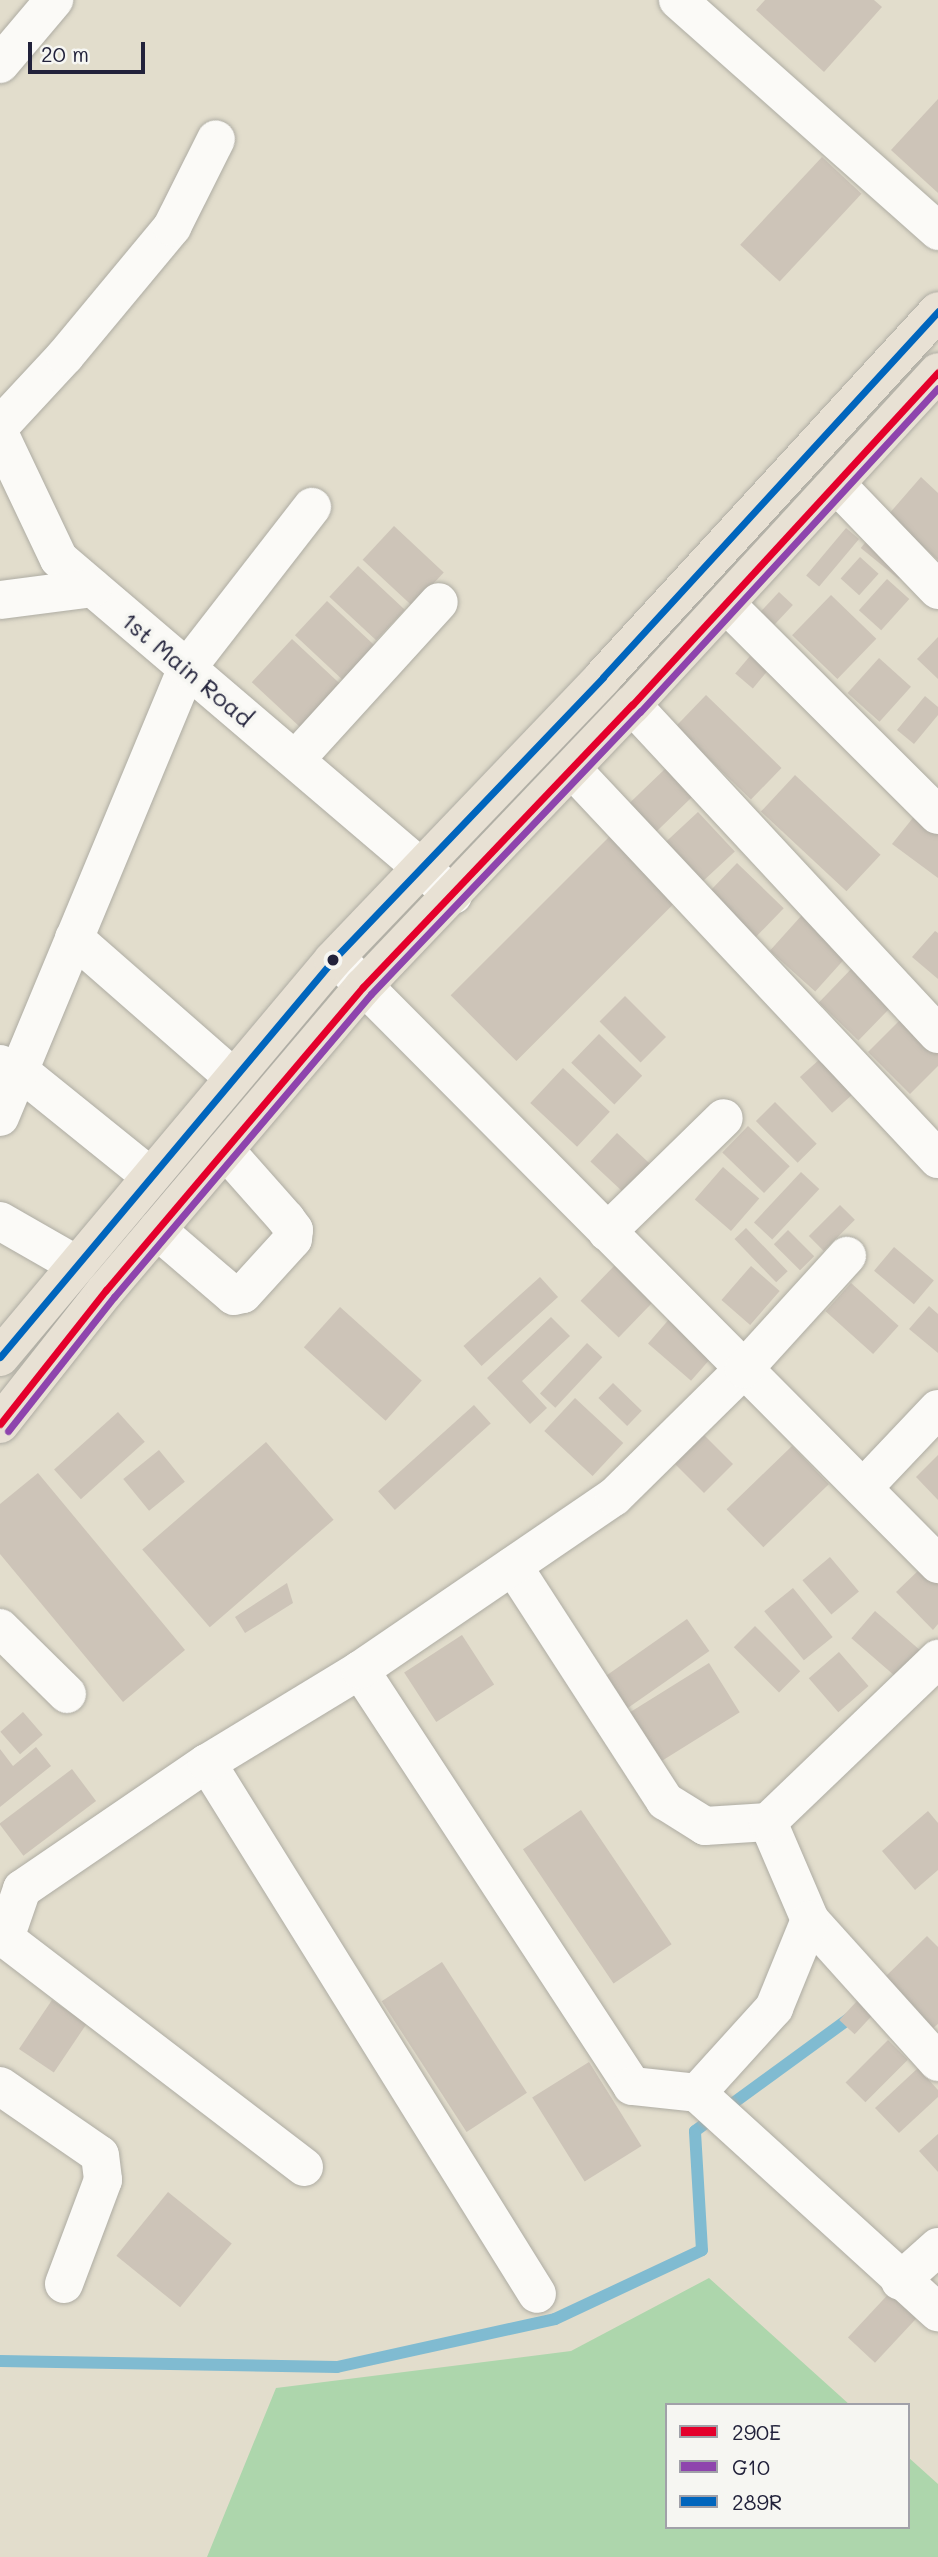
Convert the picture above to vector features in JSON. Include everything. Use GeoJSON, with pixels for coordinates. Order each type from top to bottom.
{"type":"FeatureCollection","features":[{"type":"Feature","properties":{"kind":"main road"},"geometry":{"type":"LineString","coordinates":[[0,1357],[75,1264],[335,957],[423,867],[938,311]]}},
{"type":"Feature","properties":{"kind":"main road"},"geometry":{"type":"LineString","coordinates":[[0,1424],[157,1230],[363,987],[632,705],[938,372]]}},
{"type":"Feature","properties":{"kind":"street"},"geometry":{"type":"LineString","coordinates":[[0,64],[54,0]]}},
{"type":"Feature","properties":{"kind":"street"},"geometry":{"type":"LineString","coordinates":[[678,0],[938,232]]}},
{"type":"Feature","properties":{"kind":"street"},"geometry":{"type":"LineString","coordinates":[[0,426],[65,356],[172,227],[216,139]]}},
{"type":"Feature","properties":{"kind":"street","name":"1st Main Road"},"geometry":{"type":"LineString","coordinates":[[0,435],[59,559],[453,895]]}},
{"type":"Feature","properties":{"kind":"street"},"geometry":{"type":"LineString","coordinates":[[836,484],[938,590]]}},
{"type":"Feature","properties":{"kind":"street"},"geometry":{"type":"LineString","coordinates":[[0,1117],[10,1068],[74,938],[187,667],[312,507]]}},
{"type":"Feature","properties":{"kind":"street"},"geometry":{"type":"LineString","coordinates":[[0,600],[92,587]]}},
{"type":"Feature","properties":{"kind":"street"},"geometry":{"type":"LineString","coordinates":[[296,760],[439,601]]}},
{"type":"Feature","properties":{"kind":"street"},"geometry":{"type":"LineString","coordinates":[[726,604],[938,815]]}},
{"type":"Feature","properties":{"kind":"street"},"geometry":{"type":"LineString","coordinates":[[632,705],[938,1034]]}},
{"type":"Feature","properties":{"kind":"street"},"geometry":{"type":"LineString","coordinates":[[572,769],[938,1159]]}},
{"type":"Feature","properties":{"kind":"street"},"geometry":{"type":"LineString","coordinates":[[74,938],[233,1077]]}},
{"type":"Feature","properties":{"kind":"street"},"geometry":{"type":"LineString","coordinates":[[335,957],[938,1564]]}},
{"type":"Feature","properties":{"kind":"street"},"geometry":{"type":"LineString","coordinates":[[10,1068],[150,1175]]}},
{"type":"Feature","properties":{"kind":"street"},"geometry":{"type":"LineString","coordinates":[[607,1232],[724,1118]]}},
{"type":"Feature","properties":{"kind":"street"},"geometry":{"type":"LineString","coordinates":[[157,1230],[234,1296],[243,1294],[293,1239],[294,1230],[286,1219],[225,1150]]}},
{"type":"Feature","properties":{"kind":"street"},"geometry":{"type":"LineString","coordinates":[[0,1221],[75,1264]]}},
{"type":"Feature","properties":{"kind":"street"},"geometry":{"type":"LineString","coordinates":[[303,2167],[5,1937],[22,1889],[206,1763],[360,1670],[614,1497],[744,1368],[847,1255]]}},
{"type":"Feature","properties":{"kind":"street"},"geometry":{"type":"LineString","coordinates":[[863,1488],[938,1409]]}},
{"type":"Feature","properties":{"kind":"street"},"geometry":{"type":"LineString","coordinates":[[513,1566],[665,1801],[705,1826],[768,1822],[938,1659]]}},
{"type":"Feature","properties":{"kind":"street"},"geometry":{"type":"LineString","coordinates":[[0,1628],[67,1694]]}},
{"type":"Feature","properties":{"kind":"street"},"geometry":{"type":"LineString","coordinates":[[360,1670],[632,2086],[697,2093],[900,2281],[938,2312]]}},
{"type":"Feature","properties":{"kind":"street"},"geometry":{"type":"LineString","coordinates":[[206,1763],[537,2294]]}},
{"type":"Feature","properties":{"kind":"street"},"geometry":{"type":"LineString","coordinates":[[768,1822],[810,1920],[938,2062]]}},
{"type":"Feature","properties":{"kind":"street"},"geometry":{"type":"LineString","coordinates":[[697,2093],[774,2008],[810,1920]]}},
{"type":"Feature","properties":{"kind":"street"},"geometry":{"type":"LineString","coordinates":[[0,2086],[100,2155],[103,2180],[64,2284]]}},
{"type":"Feature","properties":{"kind":"street"},"geometry":{"type":"LineString","coordinates":[[900,2281],[938,2247]]}},
{"type":"Feature","properties":{"kind":"green space"},"geometry":{"type":"Polygon","coordinates":[[[709,2278],[848,2403],[665,2403],[665,2529],[910,2529],[910,2459],[938,2484],[938,2557],[207,2557],[276,2388],[571,2351],[709,2278]]]}},
{"type":"Feature","properties":{"kind":"building"},"geometry":{"type":"Polygon","coordinates":[[[765,0],[874,0],[882,7],[824,72],[756,10],[765,0]]]}},
{"type":"Feature","properties":{"kind":"building"},"geometry":{"type":"Polygon","coordinates":[[[938,99],[938,193],[891,150],[938,99]]]}},
{"type":"Feature","properties":{"kind":"building"},"geometry":{"type":"Polygon","coordinates":[[[822,157],[861,194],[780,282],[740,245],[822,157]]]}},
{"type":"Feature","properties":{"kind":"building"},"geometry":{"type":"Polygon","coordinates":[[[921,477],[938,493],[938,560],[888,515],[921,477]]]}},
{"type":"Feature","properties":{"kind":"building"},"geometry":{"type":"Polygon","coordinates":[[[394,526],[444,572],[412,606],[363,560],[394,526]]]}},
{"type":"Feature","properties":{"kind":"building"},"geometry":{"type":"Polygon","coordinates":[[[846,528],[859,539],[819,586],[806,575],[846,528]]]}},
{"type":"Feature","properties":{"kind":"building"},"geometry":{"type":"Polygon","coordinates":[[[869,538],[907,569],[899,579],[861,548],[869,538]]]}},
{"type":"Feature","properties":{"kind":"building"},"geometry":{"type":"Polygon","coordinates":[[[860,557],[879,574],[859,595],[841,579],[860,557]]]}},
{"type":"Feature","properties":{"kind":"building"},"geometry":{"type":"Polygon","coordinates":[[[358,566],[405,610],[376,640],[329,597],[358,566]]]}},
{"type":"Feature","properties":{"kind":"building"},"geometry":{"type":"Polygon","coordinates":[[[887,579],[909,599],[881,630],[859,610],[887,579]]]}},
{"type":"Feature","properties":{"kind":"building"},"geometry":{"type":"Polygon","coordinates":[[[779,592],[793,605],[771,628],[757,615],[779,592]]]}},
{"type":"Feature","properties":{"kind":"building"},"geometry":{"type":"Polygon","coordinates":[[[831,595],[876,639],[837,679],[792,635],[831,595]]]}},
{"type":"Feature","properties":{"kind":"building"},"geometry":{"type":"Polygon","coordinates":[[[327,601],[379,649],[347,684],[295,635],[327,601]]]}},
{"type":"Feature","properties":{"kind":"building"},"geometry":{"type":"Polygon","coordinates":[[[938,637],[938,679],[917,659],[938,637]]]}},
{"type":"Feature","properties":{"kind":"building"},"geometry":{"type":"Polygon","coordinates":[[[292,639],[346,689],[306,733],[252,682],[292,639]]]}},
{"type":"Feature","properties":{"kind":"building"},"geometry":{"type":"Polygon","coordinates":[[[750,656],[768,671],[753,688],[735,674],[750,656]]]}},
{"type":"Feature","properties":{"kind":"building"},"geometry":{"type":"Polygon","coordinates":[[[879,658],[911,687],[880,722],[848,693],[879,658]]]}},
{"type":"Feature","properties":{"kind":"building"},"geometry":{"type":"Polygon","coordinates":[[[706,695],[782,768],[751,800],[675,727],[706,695]]]}},
{"type":"Feature","properties":{"kind":"building"},"geometry":{"type":"Polygon","coordinates":[[[925,696],[938,707],[938,715],[914,744],[897,730],[925,696]]]}},
{"type":"Feature","properties":{"kind":"building"},"geometry":{"type":"Polygon","coordinates":[[[667,767],[694,795],[657,831],[630,803],[667,767]]]}},
{"type":"Feature","properties":{"kind":"building"},"geometry":{"type":"Polygon","coordinates":[[[795,775],[881,855],[846,891],[761,812],[795,775]]]}},
{"type":"Feature","properties":{"kind":"building"},"geometry":{"type":"Polygon","coordinates":[[[698,812],[735,851],[701,883],[664,843],[698,812]]]}},
{"type":"Feature","properties":{"kind":"building"},"geometry":{"type":"Polygon","coordinates":[[[916,814],[938,831],[938,878],[892,844],[916,814]]]}},
{"type":"Feature","properties":{"kind":"building"},"geometry":{"type":"Polygon","coordinates":[[[614,832],[680,898],[516,1061],[451,995],[614,832]]]}},
{"type":"Feature","properties":{"kind":"building"},"geometry":{"type":"Polygon","coordinates":[[[737,863],[784,908],[749,944],[702,899],[737,863]]]}},
{"type":"Feature","properties":{"kind":"building"},"geometry":{"type":"Polygon","coordinates":[[[802,915],[847,956],[815,991],[770,951],[802,915]]]}},
{"type":"Feature","properties":{"kind":"building"},"geometry":{"type":"Polygon","coordinates":[[[935,931],[938,933],[938,979],[912,957],[935,931]]]}},
{"type":"Feature","properties":{"kind":"building"},"geometry":{"type":"Polygon","coordinates":[[[855,965],[895,1003],[858,1041],[819,1002],[855,965]]]}},
{"type":"Feature","properties":{"kind":"building"},"geometry":{"type":"Polygon","coordinates":[[[625,996],[666,1037],[641,1062],[600,1021],[625,996]]]}},
{"type":"Feature","properties":{"kind":"building"},"geometry":{"type":"Polygon","coordinates":[[[904,1016],[938,1050],[938,1066],[910,1094],[868,1052],[904,1016]]]}},
{"type":"Feature","properties":{"kind":"building"},"geometry":{"type":"Polygon","coordinates":[[[599,1034],[642,1076],[614,1104],[571,1063],[599,1034]]]}},
{"type":"Feature","properties":{"kind":"building"},"geometry":{"type":"Polygon","coordinates":[[[820,1059],[852,1095],[832,1113],[800,1077],[820,1059]]]}},
{"type":"Feature","properties":{"kind":"building"},"geometry":{"type":"Polygon","coordinates":[[[563,1068],[610,1112],[577,1147],[530,1103],[563,1068]]]}},
{"type":"Feature","properties":{"kind":"building"},"geometry":{"type":"Polygon","coordinates":[[[775,1102],[817,1144],[798,1163],[756,1121],[775,1102]]]}},
{"type":"Feature","properties":{"kind":"building"},"geometry":{"type":"Polygon","coordinates":[[[748,1126],[790,1166],[764,1193],[722,1153],[748,1126]]]}},
{"type":"Feature","properties":{"kind":"building"},"geometry":{"type":"Polygon","coordinates":[[[617,1133],[650,1164],[623,1192],[590,1162],[617,1133]]]}},
{"type":"Feature","properties":{"kind":"building"},"geometry":{"type":"Polygon","coordinates":[[[723,1167],[759,1198],[731,1231],[695,1199],[723,1167]]]}},
{"type":"Feature","properties":{"kind":"building"},"geometry":{"type":"Polygon","coordinates":[[[801,1172],[819,1189],[772,1240],[754,1222],[801,1172]]]}},
{"type":"Feature","properties":{"kind":"building"},"geometry":{"type":"Polygon","coordinates":[[[840,1205],[855,1220],[824,1251],[809,1236],[840,1205]]]}},
{"type":"Feature","properties":{"kind":"building"},"geometry":{"type":"Polygon","coordinates":[[[746,1228],[788,1271],[776,1282],[734,1239],[746,1228]]]}},
{"type":"Feature","properties":{"kind":"building"},"geometry":{"type":"Polygon","coordinates":[[[788,1230],[814,1256],[800,1270],[774,1244],[788,1230]]]}},
{"type":"Feature","properties":{"kind":"building"},"geometry":{"type":"Polygon","coordinates":[[[894,1247],[934,1280],[914,1304],[874,1271],[894,1247]]]}},
{"type":"Feature","properties":{"kind":"building"},"geometry":{"type":"Polygon","coordinates":[[[616,1264],[654,1301],[619,1338],[581,1301],[616,1264]]]}},
{"type":"Feature","properties":{"kind":"building"},"geometry":{"type":"Polygon","coordinates":[[[751,1266],[780,1291],[750,1325],[721,1300],[751,1266]]]}},
{"type":"Feature","properties":{"kind":"building"},"geometry":{"type":"Polygon","coordinates":[[[540,1277],[558,1297],[482,1366],[463,1346],[540,1277]]]}},
{"type":"Feature","properties":{"kind":"building"},"geometry":{"type":"Polygon","coordinates":[[[851,1283],[899,1326],[873,1354],[826,1311],[851,1283]]]}},
{"type":"Feature","properties":{"kind":"building"},"geometry":{"type":"Polygon","coordinates":[[[929,1306],[938,1314],[938,1353],[909,1329],[929,1306]]]}},
{"type":"Feature","properties":{"kind":"building"},"geometry":{"type":"Polygon","coordinates":[[[340,1307],[422,1381],[386,1421],[304,1347],[340,1307]]]}},
{"type":"Feature","properties":{"kind":"building"},"geometry":{"type":"Polygon","coordinates":[[[551,1317],[570,1336],[522,1381],[547,1408],[530,1424],[487,1378],[551,1317]]]}},
{"type":"Feature","properties":{"kind":"building"},"geometry":{"type":"Polygon","coordinates":[[[671,1317],[714,1354],[691,1381],[648,1343],[671,1317]]]}},
{"type":"Feature","properties":{"kind":"building"},"geometry":{"type":"Polygon","coordinates":[[[587,1343],[602,1357],[555,1408],[540,1393],[587,1343]]]}},
{"type":"Feature","properties":{"kind":"building"},"geometry":{"type":"Polygon","coordinates":[[[613,1383],[642,1411],[627,1426],[598,1398],[613,1383]]]}},
{"type":"Feature","properties":{"kind":"building"},"geometry":{"type":"Polygon","coordinates":[[[575,1398],[623,1443],[593,1476],[544,1431],[575,1398]]]}},
{"type":"Feature","properties":{"kind":"building"},"geometry":{"type":"Polygon","coordinates":[[[474,1405],[491,1424],[395,1510],[378,1491],[474,1405]]]}},
{"type":"Feature","properties":{"kind":"building"},"geometry":{"type":"Polygon","coordinates":[[[118,1412],[145,1442],[81,1499],[54,1470],[118,1412]]]}},
{"type":"Feature","properties":{"kind":"building"},"geometry":{"type":"Polygon","coordinates":[[[704,1435],[733,1464],[704,1493],[675,1464],[704,1435]]]}},
{"type":"Feature","properties":{"kind":"building"},"geometry":{"type":"Polygon","coordinates":[[[266,1442],[334,1520],[210,1627],[142,1550],[266,1442]]]}},
{"type":"Feature","properties":{"kind":"building"},"geometry":{"type":"Polygon","coordinates":[[[792,1446],[829,1484],[763,1547],[727,1509],[792,1446]]]}},
{"type":"Feature","properties":{"kind":"building"},"geometry":{"type":"Polygon","coordinates":[[[159,1450],[185,1482],[149,1511],[123,1479],[159,1450]]]}},
{"type":"Feature","properties":{"kind":"building"},"geometry":{"type":"Polygon","coordinates":[[[938,1455],[938,1500],[916,1477],[938,1455]]]}},
{"type":"Feature","properties":{"kind":"building"},"geometry":{"type":"Polygon","coordinates":[[[38,1473],[185,1650],[123,1702],[0,1554],[0,1504],[38,1473]]]}},
{"type":"Feature","properties":{"kind":"building"},"geometry":{"type":"Polygon","coordinates":[[[830,1557],[859,1591],[831,1615],[802,1580],[830,1557]]]}},
{"type":"Feature","properties":{"kind":"building"},"geometry":{"type":"Polygon","coordinates":[[[923,1566],[938,1582],[938,1624],[933,1630],[896,1592],[923,1566]]]}},
{"type":"Feature","properties":{"kind":"building"},"geometry":{"type":"Polygon","coordinates":[[[287,1583],[293,1603],[245,1633],[235,1617],[287,1583]]]}},
{"type":"Feature","properties":{"kind":"building"},"geometry":{"type":"Polygon","coordinates":[[[793,1588],[833,1637],[804,1660],[764,1611],[793,1588]]]}},
{"type":"Feature","properties":{"kind":"building"},"geometry":{"type":"Polygon","coordinates":[[[875,1611],[922,1652],[898,1679],[851,1638],[875,1611]]]}},
{"type":"Feature","properties":{"kind":"building"},"geometry":{"type":"Polygon","coordinates":[[[687,1619],[709,1651],[624,1711],[602,1679],[687,1619]]]}},
{"type":"Feature","properties":{"kind":"building"},"geometry":{"type":"Polygon","coordinates":[[[755,1626],[800,1671],[779,1692],[734,1647],[755,1626]]]}},
{"type":"Feature","properties":{"kind":"building"},"geometry":{"type":"Polygon","coordinates":[[[462,1635],[494,1684],[436,1722],[404,1673],[462,1635]]]}},
{"type":"Feature","properties":{"kind":"building"},"geometry":{"type":"Polygon","coordinates":[[[839,1652],[869,1686],[838,1712],[809,1678],[839,1652]]]}},
{"type":"Feature","properties":{"kind":"building"},"geometry":{"type":"Polygon","coordinates":[[[709,1663],[740,1712],[652,1767],[622,1718],[709,1663]]]}},
{"type":"Feature","properties":{"kind":"building"},"geometry":{"type":"Polygon","coordinates":[[[23,1712],[43,1735],[20,1754],[0,1732],[23,1712]]]}},
{"type":"Feature","properties":{"kind":"building"},"geometry":{"type":"Polygon","coordinates":[[[36,1747],[51,1766],[0,1807],[0,1749],[13,1766],[36,1747]]]}},
{"type":"Feature","properties":{"kind":"building"},"geometry":{"type":"Polygon","coordinates":[[[72,1769],[96,1801],[23,1856],[0,1823],[72,1769]]]}},
{"type":"Feature","properties":{"kind":"building"},"geometry":{"type":"Polygon","coordinates":[[[581,1810],[672,1944],[614,1983],[523,1849],[581,1810]]]}},
{"type":"Feature","properties":{"kind":"building"},"geometry":{"type":"Polygon","coordinates":[[[928,1811],[938,1823],[938,1870],[915,1890],[882,1851],[928,1811]]]}},
{"type":"Feature","properties":{"kind":"building"},"geometry":{"type":"Polygon","coordinates":[[[927,1936],[938,1947],[938,2024],[933,2028],[884,1978],[927,1936]]]}},
{"type":"Feature","properties":{"kind":"building"},"geometry":{"type":"Polygon","coordinates":[[[442,1962],[527,2093],[467,2132],[382,2001],[442,1962]]]}},
{"type":"Feature","properties":{"kind":"building"},"geometry":{"type":"Polygon","coordinates":[[[52,2000],[87,2023],[54,2072],[19,2049],[52,2000]]]}},
{"type":"Feature","properties":{"kind":"building"},"geometry":{"type":"Polygon","coordinates":[[[857,2001],[872,2015],[855,2034],[839,2020],[857,2001]]]}},
{"type":"Feature","properties":{"kind":"building"},"geometry":{"type":"Polygon","coordinates":[[[888,2040],[908,2060],[865,2102],[846,2082],[888,2040]]]}},
{"type":"Feature","properties":{"kind":"building"},"geometry":{"type":"Polygon","coordinates":[[[589,2062],[641,2146],[585,2181],[532,2098],[589,2062]]]}},
{"type":"Feature","properties":{"kind":"building"},"geometry":{"type":"Polygon","coordinates":[[[918,2068],[938,2090],[938,2097],[899,2133],[875,2108],[918,2068]]]}},
{"type":"Feature","properties":{"kind":"building"},"geometry":{"type":"Polygon","coordinates":[[[938,2134],[938,2172],[919,2151],[938,2134]]]}},
{"type":"Feature","properties":{"kind":"building"},"geometry":{"type":"Polygon","coordinates":[[[168,2192],[232,2244],[180,2307],[116,2256],[168,2192]]]}},
{"type":"Feature","properties":{"kind":"building"},"geometry":{"type":"Polygon","coordinates":[[[895,2287],[922,2312],[875,2363],[848,2337],[895,2287]]]}},
{"type":"Feature","properties":{"kind":"waterway"},"geometry":{"type":"LineString","coordinates":[[0,2361],[337,2367],[555,2319],[702,2250],[695,2131],[854,2015]]}},
{"type":"Feature","properties":{"kind":"transit line","name":"289R"},"geometry":{"type":"LineString","coordinates":[[0,1357],[333,960],[603,677],[938,311]]}},
{"type":"Feature","properties":{"kind":"transit line","name":"290E"},"geometry":{"type":"LineString","coordinates":[[0,1424],[106,1290],[363,987],[632,705],[938,372]]}},
{"type":"Feature","properties":{"kind":"transit line","name":"G10"},"geometry":{"type":"LineString","coordinates":[[8,1431],[114,1297],[371,994],[640,712],[938,388]]}}]}
